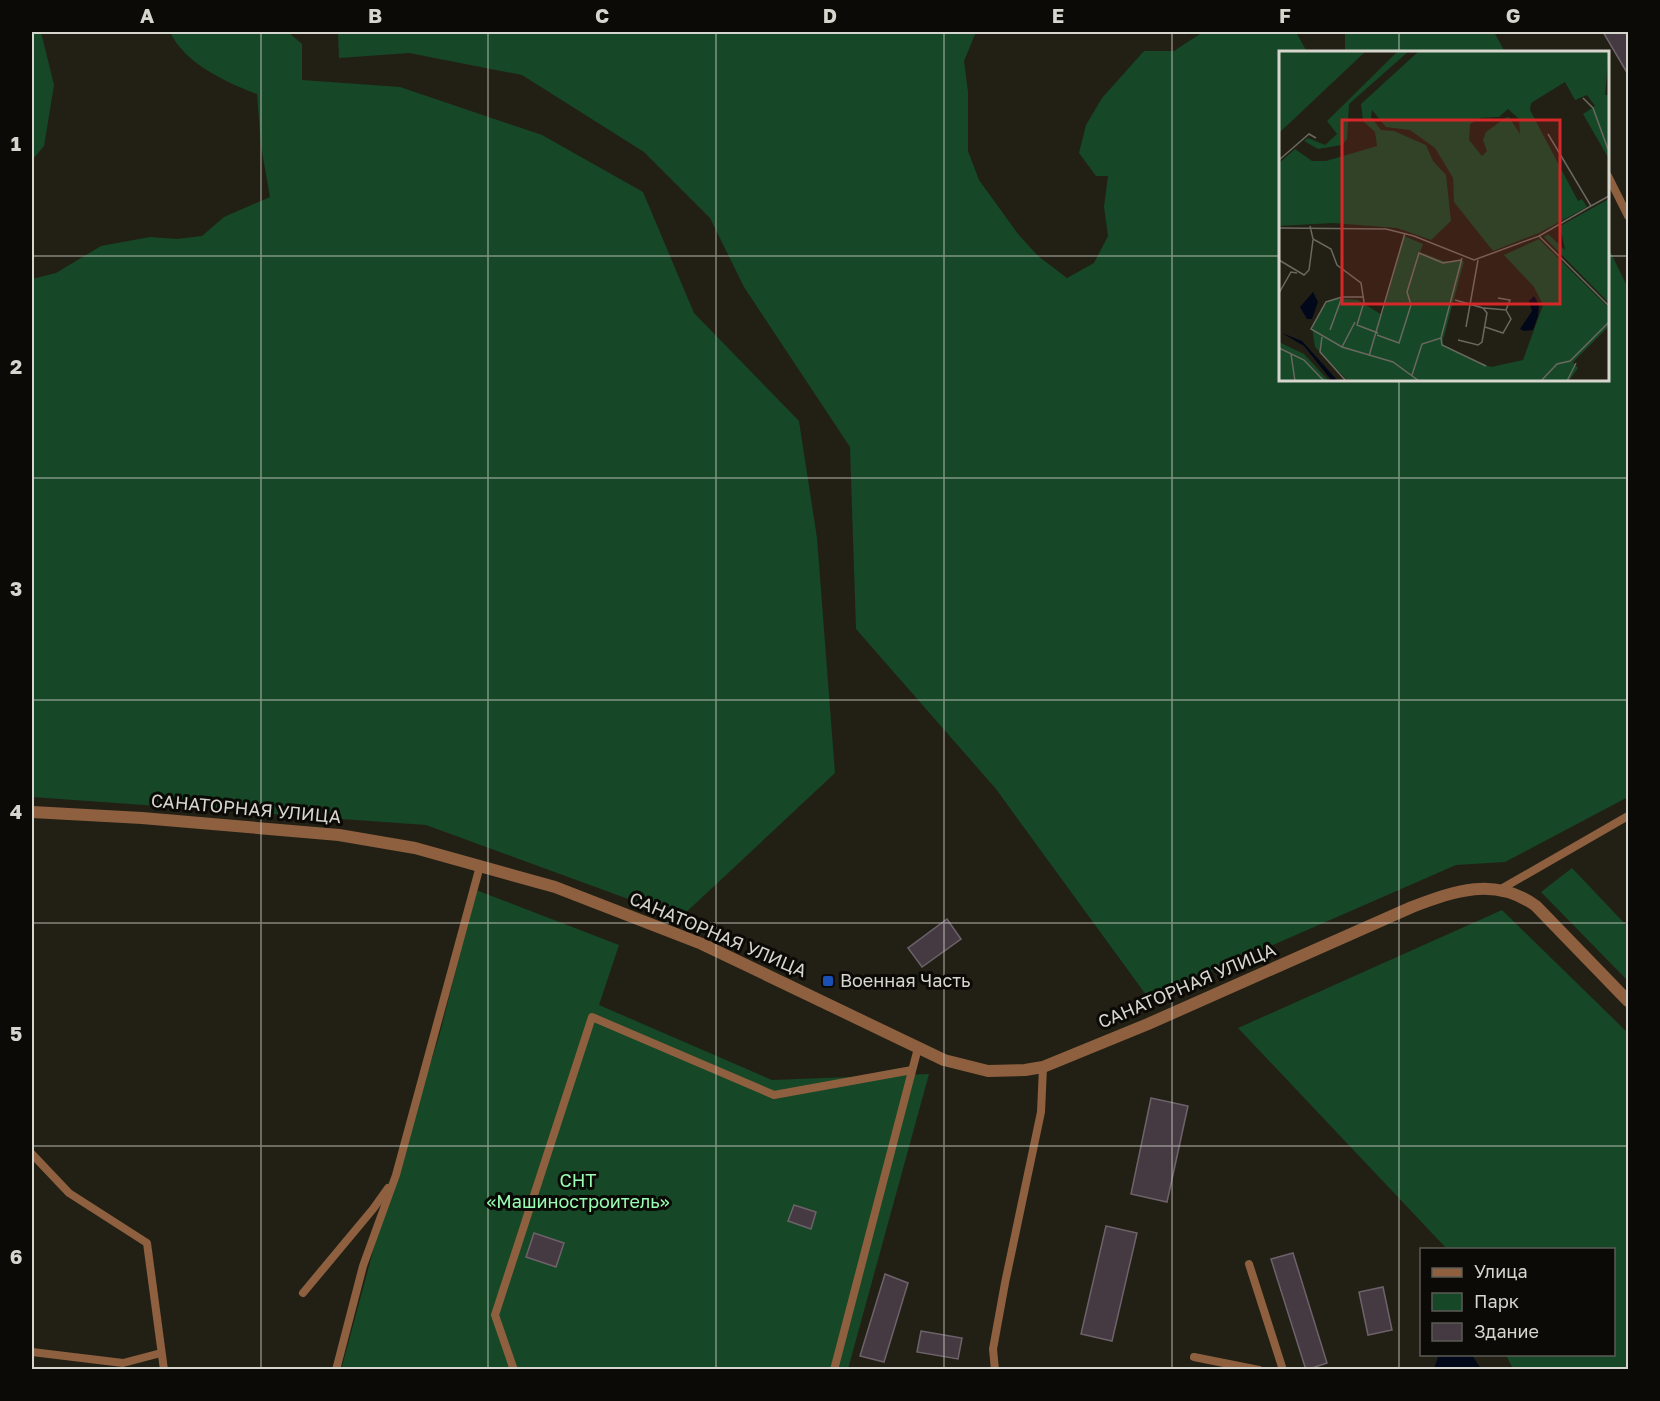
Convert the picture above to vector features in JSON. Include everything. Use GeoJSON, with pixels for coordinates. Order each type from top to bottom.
{"type":"FeatureCollection","features":[{"type":"Feature","properties":{"kind":"street","name":"САНАТОРНАЯ УЛИЦА"},"geometry":{"type":"LineString","coordinates":[[32,812],[142,818],[339,835],[415,848],[555,887],[702,944],[944,1060],[988,1071],[1043,1067],[1148,1024],[1433,899],[1463,889],[1501,889],[1525,898],[1536,906],[1629,1000]]}},
{"type":"Feature","properties":{"kind":"lane"},"geometry":{"type":"LineString","coordinates":[[1609,178],[1629,216]]}},
{"type":"Feature","properties":{"kind":"lane"},"geometry":{"type":"LineString","coordinates":[[1501,889],[1629,816]]}},
{"type":"Feature","properties":{"kind":"lane"},"geometry":{"type":"LineString","coordinates":[[336,1370],[363,1266],[396,1175],[480,866]]}},
{"type":"Feature","properties":{"kind":"lane"},"geometry":{"type":"LineString","coordinates":[[514,1370],[495,1315],[592,1017],[774,1095],[912,1070]]}},
{"type":"Feature","properties":{"kind":"lane"},"geometry":{"type":"LineString","coordinates":[[834,1370],[918,1048]]}},
{"type":"Feature","properties":{"kind":"lane"},"geometry":{"type":"LineString","coordinates":[[995,1370],[993,1349],[1041,1112],[1043,1067]]}},
{"type":"Feature","properties":{"kind":"lane"},"geometry":{"type":"LineString","coordinates":[[32,1154],[69,1193],[147,1243],[164,1370]]}},
{"type":"Feature","properties":{"kind":"lane"},"geometry":{"type":"LineString","coordinates":[[303,1293],[373,1209],[396,1175]]}},
{"type":"Feature","properties":{"kind":"lane"},"geometry":{"type":"LineString","coordinates":[[1249,1264],[1283,1370]]}},
{"type":"Feature","properties":{"kind":"lane"},"geometry":{"type":"LineString","coordinates":[[32,1352],[123,1363],[161,1353]]}},
{"type":"Feature","properties":{"kind":"lane"},"geometry":{"type":"LineString","coordinates":[[1194,1357],[1259,1370]]}},
{"type":"Feature","properties":{"kind":"green space"},"geometry":{"type":"Polygon","coordinates":[[[32,32],[41,32],[54,85],[44,146],[32,160],[32,32]]]}},
{"type":"Feature","properties":{"kind":"green space"},"geometry":{"type":"Polygon","coordinates":[[[170,32],[288,32],[302,44],[302,80],[400,87],[542,135],[643,192],[694,313],[799,421],[817,538],[835,773],[680,918],[426,825],[32,797],[32,279],[56,273],[101,246],[150,237],[177,239],[202,236],[224,217],[270,197],[261,146],[257,94],[220,78],[196,62],[185,53],[170,32]]]}},
{"type":"Feature","properties":{"kind":"green space"},"geometry":{"type":"Polygon","coordinates":[[[338,32],[976,32],[964,61],[968,92],[968,151],[979,180],[1018,234],[1038,256],[1067,278],[1094,263],[1108,236],[1104,207],[1108,176],[1096,176],[1079,153],[1086,125],[1102,98],[1144,51],[1174,51],[1203,32],[1296,32],[1306,51],[1279,51],[1279,381],[1609,381],[1609,249],[1628,288],[1628,797],[1505,862],[1456,865],[1149,999],[996,789],[856,629],[850,447],[744,287],[710,218],[644,152],[522,75],[409,53],[339,58],[338,32]]]}},
{"type":"Feature","properties":{"kind":"green space"},"geometry":{"type":"Polygon","coordinates":[[[1345,32],[1494,32],[1504,51],[1345,51],[1345,32]]]}},
{"type":"Feature","properties":{"kind":"green space"},"geometry":{"type":"Polygon","coordinates":[[[1572,868],[1628,927],[1628,981],[1541,892],[1572,868]]]}},
{"type":"Feature","properties":{"kind":"green space","name":"СНТ «Машиностроитель»"},"geometry":{"type":"Polygon","coordinates":[[[476,890],[619,945],[599,1005],[772,1080],[929,1074],[848,1369],[341,1370],[380,1225],[440,1033],[476,890]]]}},
{"type":"Feature","properties":{"kind":"green space"},"geometry":{"type":"Polygon","coordinates":[[[1502,910],[1628,1033],[1628,1369],[1513,1369],[1506,1356],[1615,1356],[1615,1248],[1446,1248],[1238,1028],[1502,910]]]}},
{"type":"Feature","properties":{"kind":"water"},"geometry":{"type":"Polygon","coordinates":[[[1438,1356],[1473,1356],[1481,1369],[1434,1369],[1438,1356]]]}},
{"type":"Feature","properties":{"kind":"building"},"geometry":{"type":"Polygon","coordinates":[[[1603,32],[1629,32],[1629,76],[1603,32]]]}},
{"type":"Feature","properties":{"kind":"building"},"geometry":{"type":"Polygon","coordinates":[[[947,919],[961,939],[922,967],[908,948],[947,919]]]}},
{"type":"Feature","properties":{"kind":"building"},"geometry":{"type":"Polygon","coordinates":[[[1151,1098],[1188,1106],[1167,1202],[1131,1194],[1151,1098]]]}},
{"type":"Feature","properties":{"kind":"building"},"geometry":{"type":"Polygon","coordinates":[[[794,1205],[816,1212],[811,1229],[788,1221],[794,1205]]]}},
{"type":"Feature","properties":{"kind":"building"},"geometry":{"type":"Polygon","coordinates":[[[1106,1226],[1137,1233],[1112,1341],[1081,1334],[1106,1226]]]}},
{"type":"Feature","properties":{"kind":"building"},"geometry":{"type":"Polygon","coordinates":[[[534,1233],[564,1243],[556,1267],[526,1257],[534,1233]]]}},
{"type":"Feature","properties":{"kind":"building"},"geometry":{"type":"Polygon","coordinates":[[[1293,1253],[1327,1363],[1306,1370],[1271,1259],[1293,1253]]]}},
{"type":"Feature","properties":{"kind":"building"},"geometry":{"type":"Polygon","coordinates":[[[885,1274],[908,1283],[884,1362],[860,1356],[885,1274]]]}},
{"type":"Feature","properties":{"kind":"building"},"geometry":{"type":"Polygon","coordinates":[[[1383,1287],[1392,1330],[1368,1335],[1359,1292],[1383,1287]]]}},
{"type":"Feature","properties":{"kind":"building"},"geometry":{"type":"Polygon","coordinates":[[[921,1331],[962,1338],[958,1359],[917,1352],[921,1331]]]}},
{"type":"Feature","properties":{"kind":"place","name":"Военная Часть"},"geometry":{"type":"Point","coordinates":[828,981]}}]}
